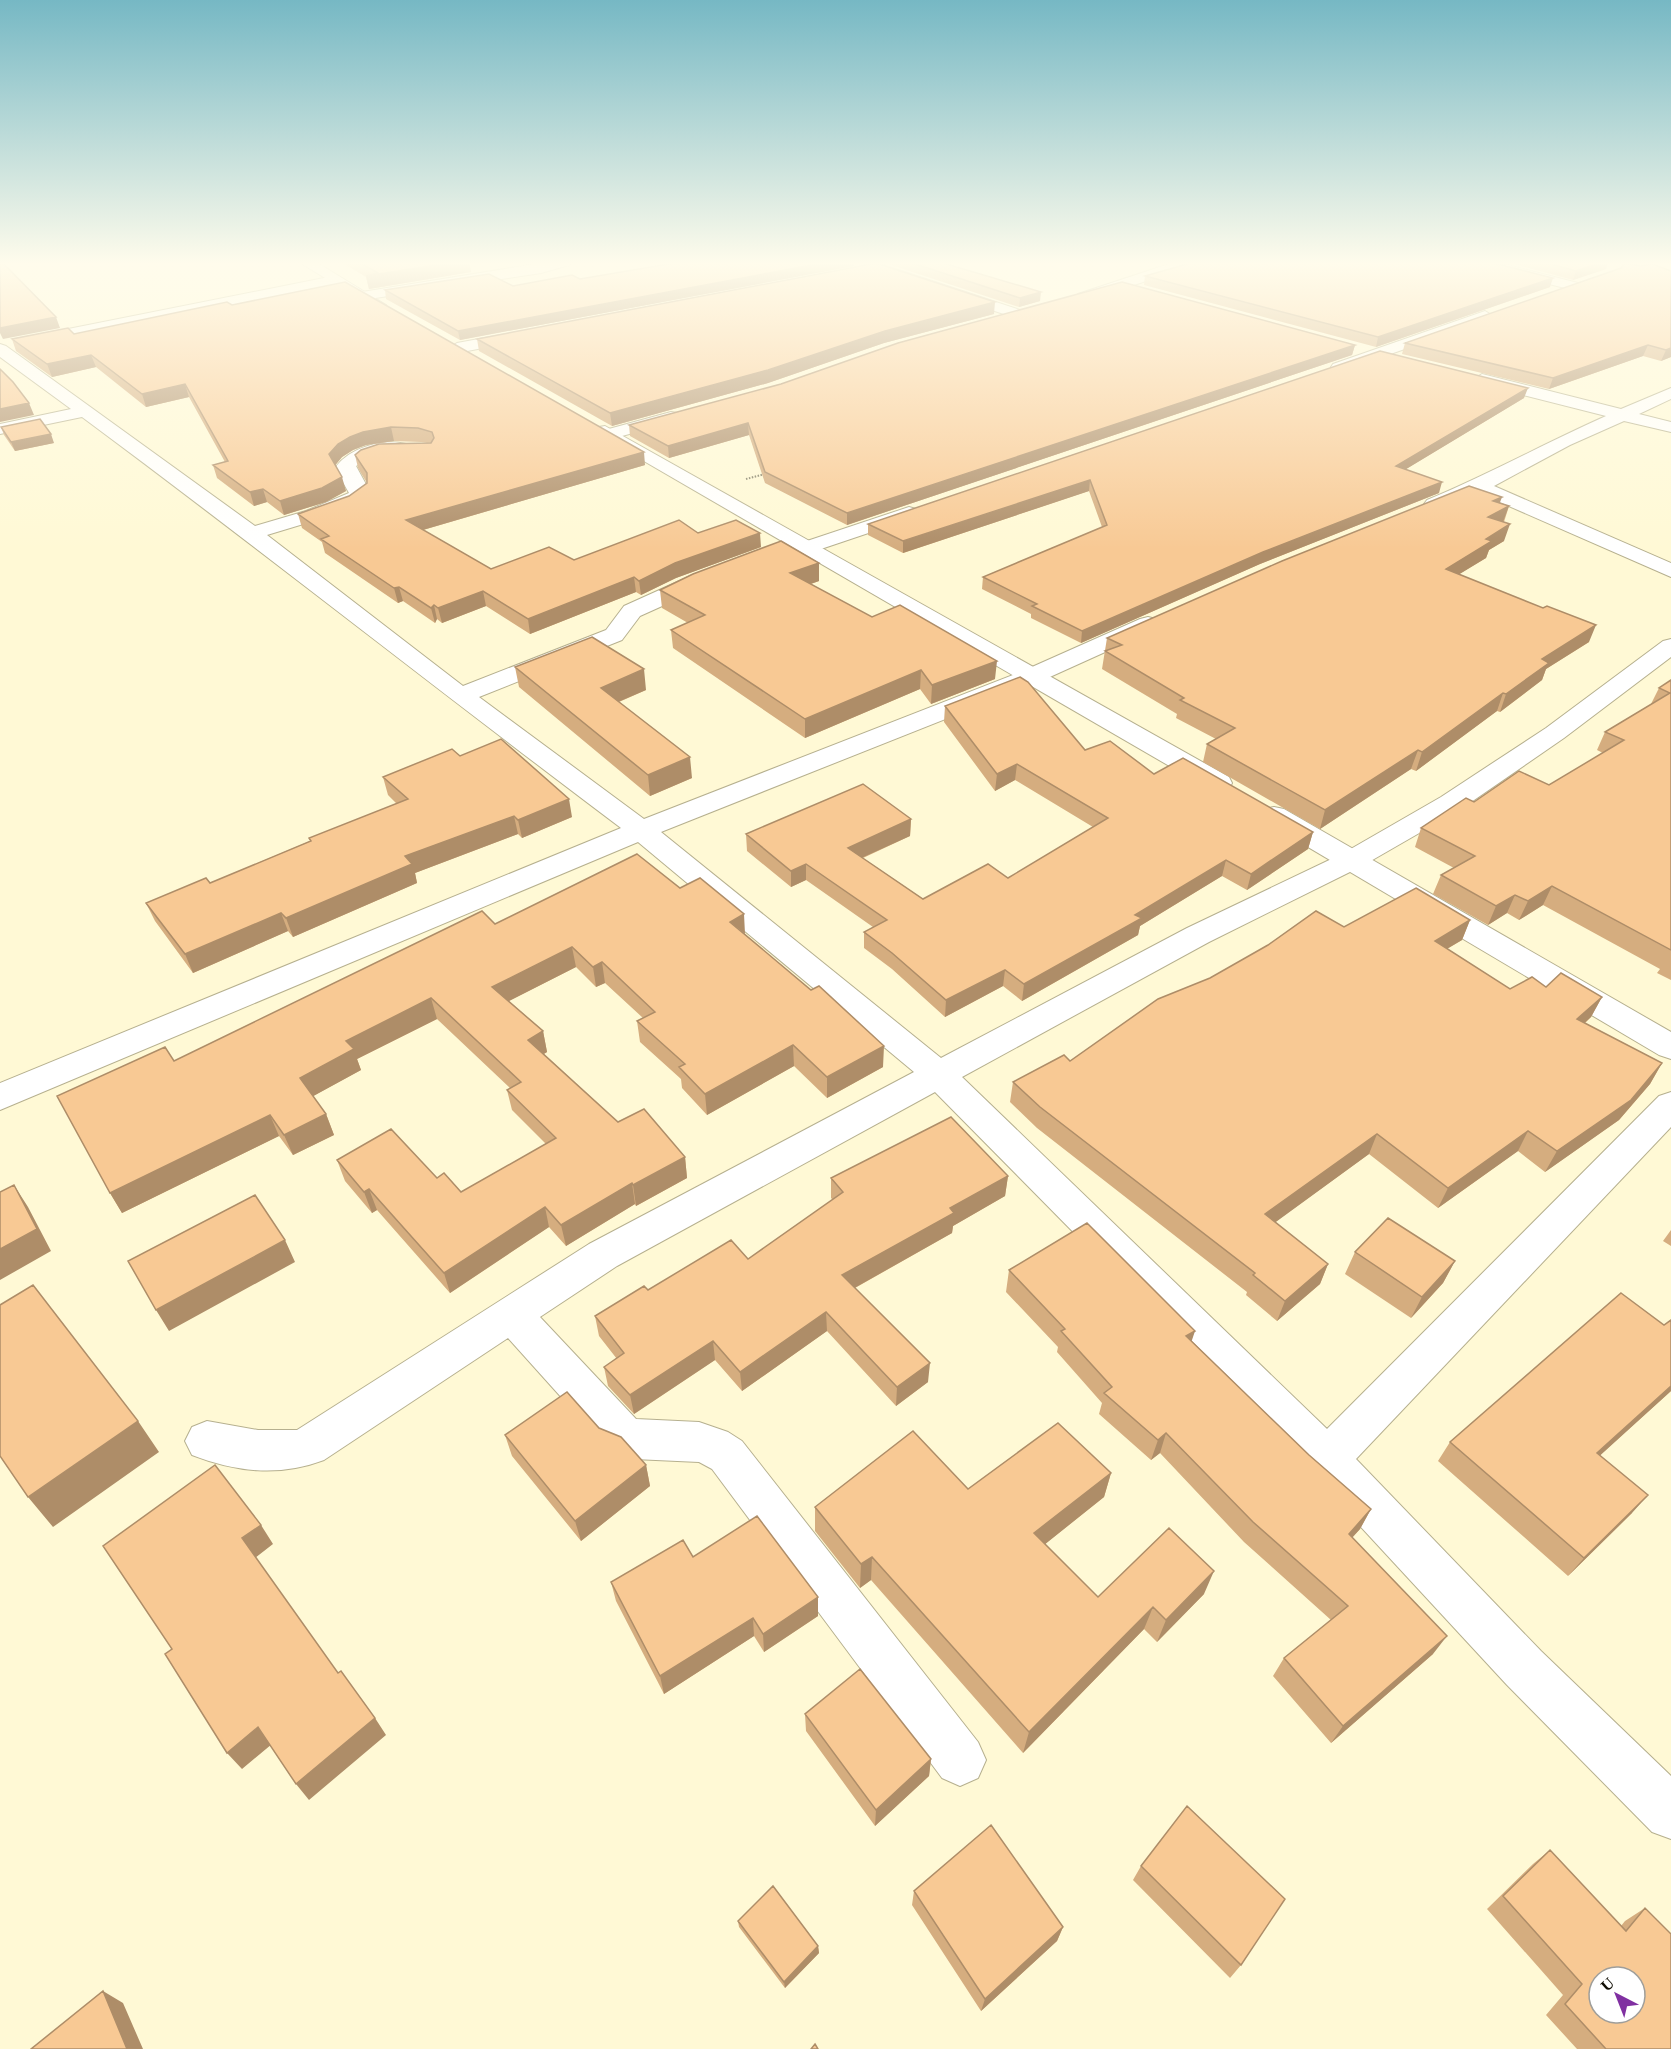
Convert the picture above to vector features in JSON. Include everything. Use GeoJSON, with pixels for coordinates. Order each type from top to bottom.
{"type":"FeatureCollection","features":[{"type":"Feature","properties":{"kind":"street"},"geometry":{"type":"LineString","coordinates":[[13,358],[252,533],[460,696],[641,830],[937,1074],[1327,1460],[1524,1668],[1671,1813]]}},
{"type":"Feature","properties":{"kind":"street"},"geometry":{"type":"LineString","coordinates":[[473,358],[485,365]]}},
{"type":"Feature","properties":{"kind":"street"},"geometry":{"type":"LineString","coordinates":[[1323,372],[1365,358]]}},
{"type":"Feature","properties":{"kind":"street"},"geometry":{"type":"LineString","coordinates":[[1391,358],[1410,362]]}},
{"type":"Feature","properties":{"kind":"street"},"geometry":{"type":"LineString","coordinates":[[1467,376],[1671,427]]}},
{"type":"Feature","properties":{"kind":"street"},"geometry":{"type":"LineString","coordinates":[[1413,513],[1479,486],[1564,441],[1671,393]]}},
{"type":"Feature","properties":{"kind":"street"},"geometry":{"type":"LineString","coordinates":[[0,429],[87,411]]}},
{"type":"Feature","properties":{"kind":"street"},"geometry":{"type":"LineString","coordinates":[[611,434],[688,413]]}},
{"type":"Feature","properties":{"kind":"street"},"geometry":{"type":"LineString","coordinates":[[585,420],[708,490],[796,546],[1032,676],[1671,1047]]}},
{"type":"Feature","properties":{"kind":"street"},"geometry":{"type":"LineString","coordinates":[[252,533],[324,511],[359,495],[358,488],[345,468],[350,460],[393,448],[419,449]]}},
{"type":"Feature","properties":{"kind":"street"},"geometry":{"type":"LineString","coordinates":[[1479,486],[1671,571]]}},
{"type":"Feature","properties":{"kind":"street"},"geometry":{"type":"LineString","coordinates":[[796,546],[930,506]]}},
{"type":"Feature","properties":{"kind":"street"},"geometry":{"type":"LineString","coordinates":[[460,696],[614,635],[626,617],[644,604],[726,570]]}},
{"type":"Feature","properties":{"kind":"street"},"geometry":{"type":"LineString","coordinates":[[0,1097],[641,830],[1032,676],[1172,614]]}},
{"type":"Feature","properties":{"kind":"street"},"geometry":{"type":"LineString","coordinates":[[207,1441],[295,1452],[309,1446],[603,1255],[1198,934],[1352,860],[1450,803],[1555,733],[1671,646]]}},
{"type":"Feature","properties":{"kind":"street"},"geometry":{"type":"LineString","coordinates":[[1327,1460],[1671,1106]]}},
{"type":"Feature","properties":{"kind":"street"},"geometry":{"type":"LineString","coordinates":[[512,1314],[621,1433],[634,1441],[690,1440],[713,1444],[727,1455],[960,1760]]}},
{"type":"Feature","properties":{"kind":"path"},"geometry":{"type":"LineString","coordinates":[[708,490],[770,472]]}},
{"type":"Feature","properties":{"kind":"building"},"geometry":{"type":"Polygon","coordinates":[[[38,358],[78,358],[47,364],[38,358]]]}},
{"type":"Feature","properties":{"kind":"building"},"geometry":{"type":"Polygon","coordinates":[[[94,358],[478,358],[644,452],[406,520],[491,569],[549,547],[574,560],[679,520],[698,533],[736,520],[760,533],[675,563],[639,581],[634,577],[528,619],[483,591],[438,608],[434,605],[431,608],[399,587],[394,588],[321,539],[329,536],[298,514],[349,496],[367,483],[367,473],[355,455],[361,450],[379,444],[431,443],[434,438],[432,432],[418,428],[391,427],[350,437],[338,444],[329,454],[342,477],[322,488],[280,501],[263,489],[250,492],[213,465],[228,461],[185,384],[142,394],[94,358]]]}},
{"type":"Feature","properties":{"kind":"building"},"geometry":{"type":"Polygon","coordinates":[[[510,358],[805,358],[768,370],[610,413],[510,358]]]}},
{"type":"Feature","properties":{"kind":"building"},"geometry":{"type":"Polygon","coordinates":[[[856,358],[1317,358],[847,513],[765,472],[748,423],[668,446],[629,425],[781,384],[856,358]]]}},
{"type":"Feature","properties":{"kind":"building"},"geometry":{"type":"Polygon","coordinates":[[[1360,358],[1406,358],[1528,388],[1396,466],[1442,482],[1263,552],[1082,631],[1032,606],[1037,604],[983,577],[1107,525],[1090,480],[903,541],[868,524],[1360,358]]]}},
{"type":"Feature","properties":{"kind":"building"},"geometry":{"type":"Polygon","coordinates":[[[1467,358],[1612,358],[1553,378],[1467,358]]]}},
{"type":"Feature","properties":{"kind":"building"},"geometry":{"type":"Polygon","coordinates":[[[0,369],[13,382],[29,403],[0,409],[0,369]]]}},
{"type":"Feature","properties":{"kind":"building"},"geometry":{"type":"Polygon","coordinates":[[[40,419],[51,434],[11,442],[1,427],[40,419]]]}},
{"type":"Feature","properties":{"kind":"building"},"geometry":{"type":"Polygon","coordinates":[[[1469,486],[1502,497],[1493,501],[1509,506],[1488,517],[1510,524],[1486,539],[1492,541],[1446,569],[1543,608],[1547,606],[1596,625],[1542,659],[1549,663],[1506,694],[1503,693],[1422,752],[1418,750],[1325,810],[1207,744],[1235,728],[1180,700],[1184,698],[1105,651],[1122,645],[1107,638],[1282,561],[1469,486]]]}},
{"type":"Feature","properties":{"kind":"building"},"geometry":{"type":"Polygon","coordinates":[[[781,541],[819,563],[790,573],[872,617],[900,605],[997,661],[932,685],[921,670],[805,719],[671,630],[705,615],[660,590],[693,574],[781,541]]]}},
{"type":"Feature","properties":{"kind":"building"},"geometry":{"type":"Polygon","coordinates":[[[592,637],[644,669],[601,688],[690,757],[648,775],[515,667],[592,637]]]}},
{"type":"Feature","properties":{"kind":"building"},"geometry":{"type":"Polygon","coordinates":[[[1020,677],[1028,682],[1085,750],[1110,741],[1154,774],[1183,758],[1313,832],[1251,874],[1226,860],[1135,915],[1142,918],[1024,984],[1005,970],[946,1000],[864,932],[887,920],[806,864],[791,871],[746,834],[863,784],[911,819],[848,848],[923,899],[988,864],[1008,878],[1108,818],[1017,764],[997,774],[945,706],[1020,677]]]}},
{"type":"Feature","properties":{"kind":"building"},"geometry":{"type":"Polygon","coordinates":[[[1671,680],[1671,950],[1552,886],[1528,901],[1515,895],[1496,906],[1441,875],[1475,856],[1421,828],[1466,798],[1474,802],[1519,771],[1549,785],[1624,740],[1605,732],[1670,693],[1659,688],[1671,680]]]}},
{"type":"Feature","properties":{"kind":"building"},"geometry":{"type":"Polygon","coordinates":[[[501,739],[569,799],[518,820],[514,816],[405,856],[412,864],[286,918],[281,913],[185,954],[146,903],[206,878],[210,883],[311,841],[309,838],[408,799],[383,777],[452,749],[460,756],[501,739]]]}},
{"type":"Feature","properties":{"kind":"building"},"geometry":{"type":"Polygon","coordinates":[[[637,854],[680,888],[700,878],[744,914],[730,922],[811,990],[819,986],[884,1046],[827,1077],[793,1045],[705,1094],[679,1067],[685,1064],[637,1021],[655,1012],[602,962],[593,967],[572,947],[492,987],[543,1031],[528,1040],[618,1122],[644,1109],[685,1157],[633,1185],[632,1183],[561,1225],[545,1207],[444,1273],[369,1189],[364,1192],[337,1160],[391,1129],[437,1178],[444,1173],[461,1192],[556,1138],[507,1090],[521,1082],[431,998],[346,1041],[354,1049],[300,1078],[326,1114],[284,1135],[270,1115],[110,1193],[57,1096],[165,1047],[174,1061],[482,911],[495,924],[637,854]]]}},
{"type":"Feature","properties":{"kind":"building"},"geometry":{"type":"Polygon","coordinates":[[[1416,888],[1470,920],[1435,941],[1510,989],[1532,977],[1546,987],[1561,973],[1602,997],[1577,1019],[1662,1063],[1631,1100],[1557,1151],[1528,1131],[1448,1188],[1377,1134],[1265,1214],[1328,1264],[1285,1301],[1253,1275],[1255,1273],[1040,1107],[1013,1082],[1064,1055],[1070,1061],[1158,999],[1210,978],[1268,945],[1316,911],[1344,927],[1416,888]]]}},
{"type":"Feature","properties":{"kind":"building"},"geometry":{"type":"Polygon","coordinates":[[[951,1117],[1008,1176],[950,1208],[954,1213],[842,1275],[930,1363],[897,1387],[826,1312],[740,1372],[713,1341],[630,1395],[604,1367],[624,1353],[595,1316],[644,1286],[648,1290],[731,1240],[748,1259],[843,1192],[831,1178],[951,1117]]]}},
{"type":"Feature","properties":{"kind":"building"},"geometry":{"type":"Polygon","coordinates":[[[14,1185],[37,1229],[0,1249],[0,1192],[14,1185]]]}},
{"type":"Feature","properties":{"kind":"building"},"geometry":{"type":"Polygon","coordinates":[[[255,1195],[285,1240],[156,1310],[128,1261],[255,1195]]]}},
{"type":"Feature","properties":{"kind":"building"},"geometry":{"type":"Polygon","coordinates":[[[1388,1218],[1455,1261],[1422,1297],[1355,1252],[1388,1218]]]}},
{"type":"Feature","properties":{"kind":"building"},"geometry":{"type":"Polygon","coordinates":[[[1087,1223],[1195,1331],[1186,1336],[1309,1455],[1371,1509],[1349,1534],[1447,1636],[1343,1726],[1284,1658],[1348,1606],[1253,1522],[1166,1433],[1158,1440],[1104,1393],[1112,1387],[1061,1331],[1065,1329],[1009,1270],[1087,1223]]]}},
{"type":"Feature","properties":{"kind":"building"},"geometry":{"type":"Polygon","coordinates":[[[33,1285],[138,1421],[28,1497],[0,1456],[0,1305],[33,1285]]]}},
{"type":"Feature","properties":{"kind":"building"},"geometry":{"type":"Polygon","coordinates":[[[1621,1293],[1664,1325],[1671,1320],[1671,1386],[1597,1453],[1648,1495],[1584,1558],[1450,1442],[1621,1293]]]}},
{"type":"Feature","properties":{"kind":"building"},"geometry":{"type":"Polygon","coordinates":[[[567,1392],[599,1428],[621,1437],[646,1465],[575,1521],[505,1435],[567,1392]]]}},
{"type":"Feature","properties":{"kind":"building"},"geometry":{"type":"Polygon","coordinates":[[[1058,1423],[1111,1473],[1034,1533],[1098,1597],[1169,1528],[1214,1571],[1166,1620],[1153,1607],[1029,1732],[872,1557],[861,1564],[815,1507],[913,1431],[968,1489],[1058,1423]]]}},
{"type":"Feature","properties":{"kind":"building"},"geometry":{"type":"Polygon","coordinates":[[[215,1465],[261,1525],[242,1538],[338,1673],[341,1671],[375,1718],[296,1784],[258,1727],[227,1753],[165,1654],[172,1649],[103,1546],[215,1465]]]}},
{"type":"Feature","properties":{"kind":"building"},"geometry":{"type":"Polygon","coordinates":[[[757,1516],[818,1597],[763,1634],[753,1618],[660,1676],[611,1582],[683,1540],[693,1557],[757,1516]]]}},
{"type":"Feature","properties":{"kind":"building"},"geometry":{"type":"Polygon","coordinates":[[[860,1669],[931,1759],[876,1810],[805,1714],[860,1669]]]}},
{"type":"Feature","properties":{"kind":"building"},"geometry":{"type":"Polygon","coordinates":[[[1187,1806],[1285,1899],[1241,1965],[1141,1866],[1187,1806]]]}},
{"type":"Feature","properties":{"kind":"building"},"geometry":{"type":"Polygon","coordinates":[[[991,1825],[1063,1927],[985,1999],[914,1891],[991,1825]]]}},
{"type":"Feature","properties":{"kind":"building"},"geometry":{"type":"Polygon","coordinates":[[[1550,1850],[1626,1931],[1645,1908],[1671,1934],[1671,2049],[1606,2049],[1565,2004],[1582,1984],[1503,1896],[1550,1850]]]}},
{"type":"Feature","properties":{"kind":"building"},"geometry":{"type":"Polygon","coordinates":[[[773,1886],[818,1946],[784,1982],[738,1921],[773,1886]]]}},
{"type":"Feature","properties":{"kind":"building"},"geometry":{"type":"Polygon","coordinates":[[[103,1991],[127,2049],[31,2049],[103,1991]]]}}]}
